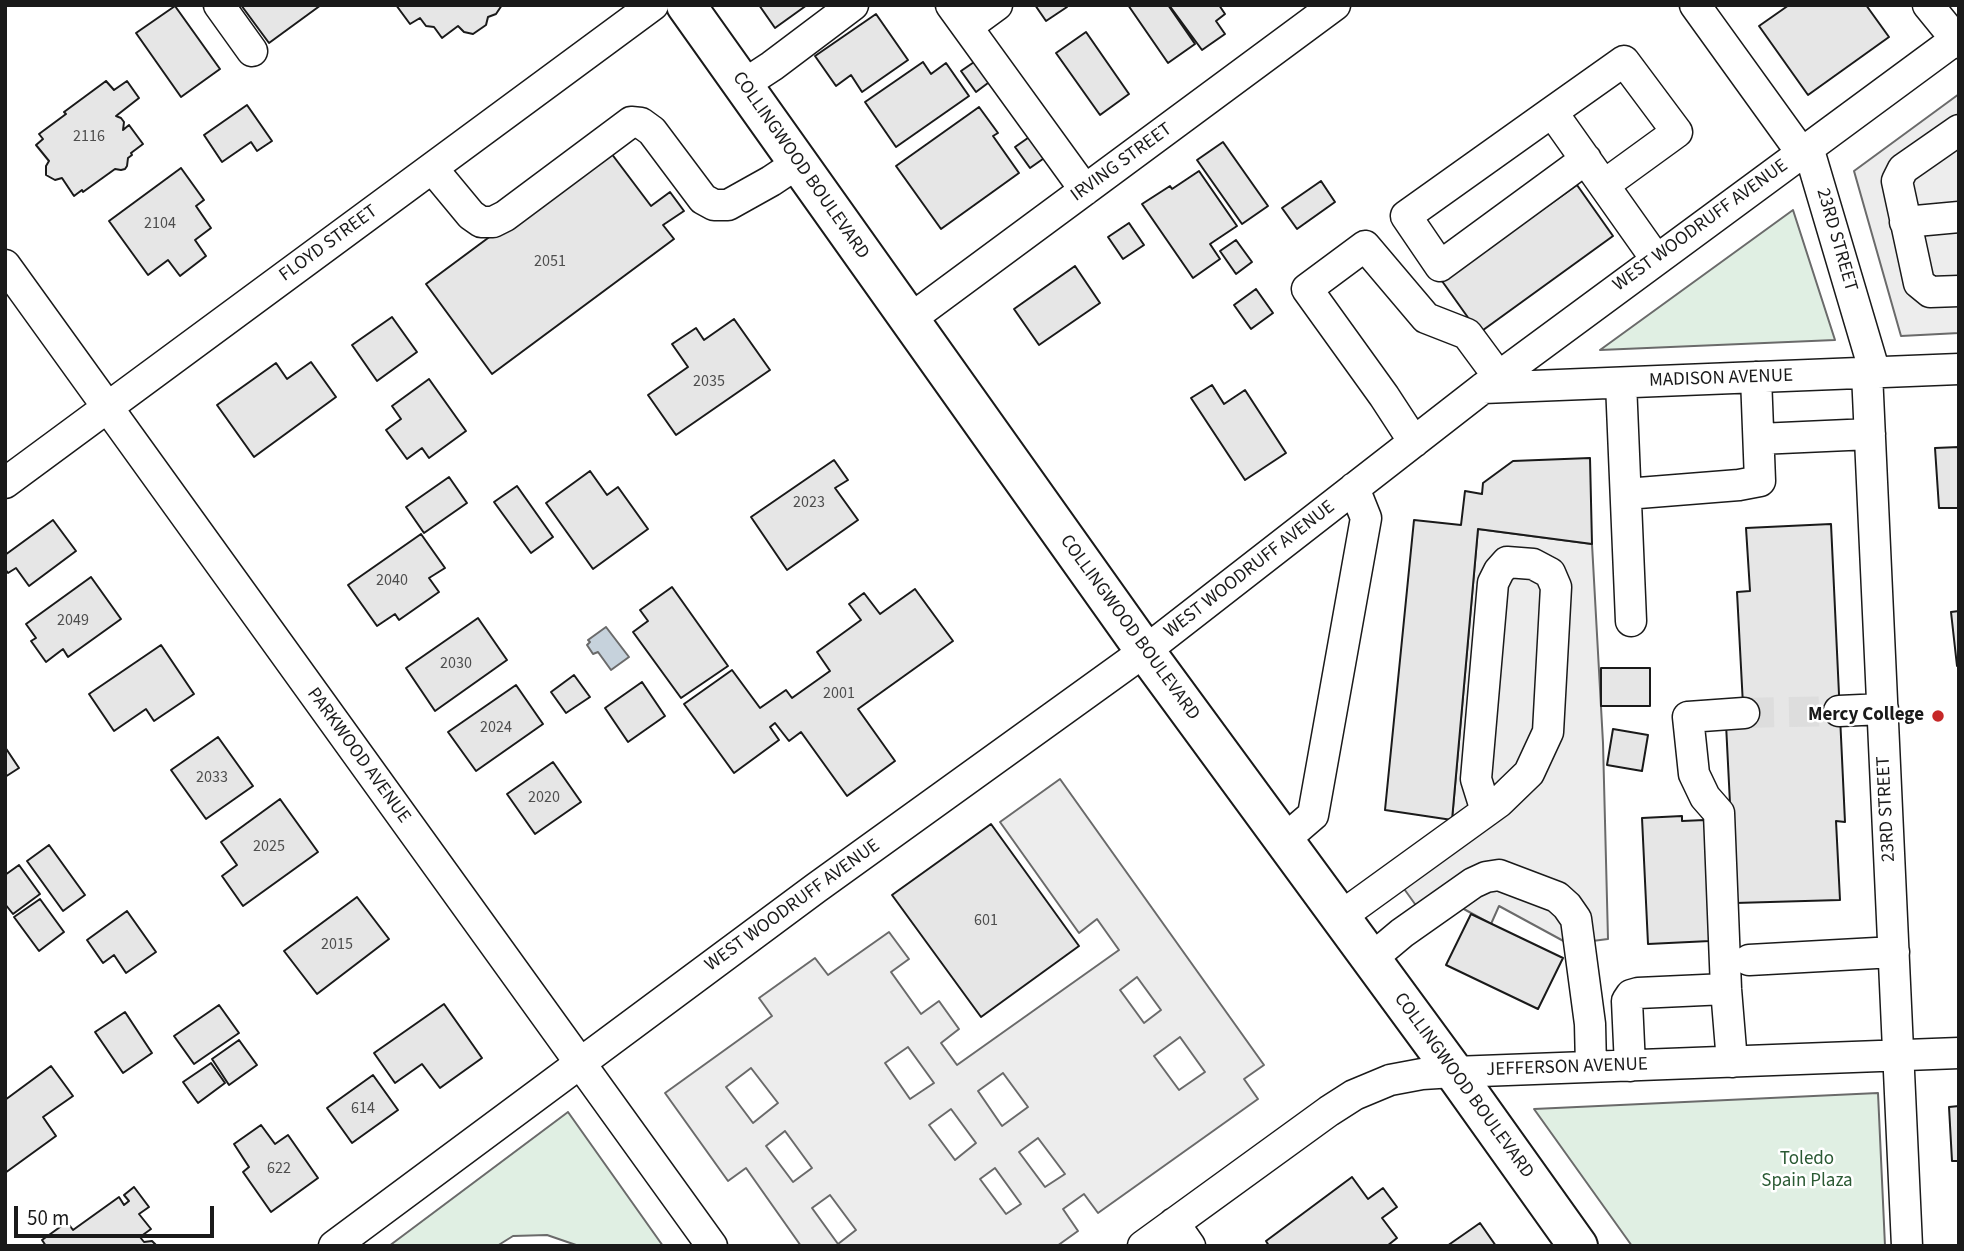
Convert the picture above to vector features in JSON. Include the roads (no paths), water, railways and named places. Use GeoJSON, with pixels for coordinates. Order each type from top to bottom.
{"type":"FeatureCollection","features":[{"type":"Feature","properties":{"kind":"main road","name":"COLLINGWOOD BOULEVARD"},"geometry":{"type":"LineString","coordinates":[[686,5],[1145,651],[1454,1072],[1578,1246]]}},
{"type":"Feature","properties":{"kind":"street"},"geometry":{"type":"LineString","coordinates":[[219,5],[252,51]]}},
{"type":"Feature","properties":{"kind":"street","name":"FLOYD STREET"},"geometry":{"type":"LineString","coordinates":[[5,483],[653,5]]}},
{"type":"Feature","properties":{"kind":"street"},"geometry":{"type":"LineString","coordinates":[[743,85],[853,5]]}},
{"type":"Feature","properties":{"kind":"street"},"geometry":{"type":"LineString","coordinates":[[997,5],[959,16],[1085,190]]}},
{"type":"Feature","properties":{"kind":"street","name":"IRVING STREET"},"geometry":{"type":"LineString","coordinates":[[909,320],[1335,5]]}},
{"type":"Feature","properties":{"kind":"street","name":"23RD STREET"},"geometry":{"type":"LineString","coordinates":[[1695,5],[1805,150],[1871,373],[1870,434],[1907,1246]]}},
{"type":"Feature","properties":{"kind":"street"},"geometry":{"type":"LineString","coordinates":[[1928,5],[1958,40]]}},
{"type":"Feature","properties":{"kind":"street","name":"WEST WOODRUFF AVENUE"},"geometry":{"type":"LineString","coordinates":[[334,1246],[816,888],[1145,651],[1490,382],[1958,40]]}},
{"type":"Feature","properties":{"kind":"street"},"geometry":{"type":"LineString","coordinates":[[1586,159],[1440,266],[1406,216],[1624,61],[1677,132],[1604,185]]}},
{"type":"Feature","properties":{"kind":"street"},"geometry":{"type":"LineString","coordinates":[[1552,112],[1656,259]]}},
{"type":"Feature","properties":{"kind":"street"},"geometry":{"type":"LineString","coordinates":[[432,168],[471,215],[481,222],[493,222],[505,216],[631,122],[641,123],[652,131],[702,199],[714,205],[728,205],[798,163]]}},
{"type":"Feature","properties":{"kind":"street"},"geometry":{"type":"LineString","coordinates":[[1959,130],[1903,169],[1897,181],[1919,283],[1930,292],[1959,292]]}},
{"type":"Feature","properties":{"kind":"street"},"geometry":{"type":"LineString","coordinates":[[1906,222],[1959,217]]}},
{"type":"Feature","properties":{"kind":"street"},"geometry":{"type":"LineString","coordinates":[[1414,442],[1307,289],[1365,246],[1426,318],[1467,334],[1490,382]]}},
{"type":"Feature","properties":{"kind":"street","name":"PARKWOOD AVENUE"},"geometry":{"type":"LineString","coordinates":[[5,265],[712,1246]]}},
{"type":"Feature","properties":{"kind":"street","name":"MADISON AVENUE"},"geometry":{"type":"LineString","coordinates":[[1490,382],[1621,383],[1959,369]]}},
{"type":"Feature","properties":{"kind":"street"},"geometry":{"type":"LineString","coordinates":[[1626,494],[1760,481],[1756,377]]}},
{"type":"Feature","properties":{"kind":"street"},"geometry":{"type":"LineString","coordinates":[[1621,383],[1631,621]]}},
{"type":"Feature","properties":{"kind":"street"},"geometry":{"type":"LineString","coordinates":[[1759,439],[1870,434]]}},
{"type":"Feature","properties":{"kind":"street"},"geometry":{"type":"LineString","coordinates":[[1284,840],[1312,815],[1366,518],[1354,488]]}},
{"type":"Feature","properties":{"kind":"street"},"geometry":{"type":"LineString","coordinates":[[1340,917],[1499,802],[1529,772],[1548,732],[1556,587],[1550,573],[1533,564],[1507,562],[1493,583],[1476,779],[1486,811]]}},
{"type":"Feature","properties":{"kind":"street"},"geometry":{"type":"LineString","coordinates":[[1839,711],[1883,709]]}},
{"type":"Feature","properties":{"kind":"street"},"geometry":{"type":"LineString","coordinates":[[1732,1062],[1726,989],[1719,813],[1704,797],[1694,774],[1688,718],[1744,713]]}},
{"type":"Feature","properties":{"kind":"street"},"geometry":{"type":"LineString","coordinates":[[1371,959],[1402,933],[1473,883],[1486,877],[1499,875],[1557,897],[1576,919],[1590,1024],[1591,1067]]}},
{"type":"Feature","properties":{"kind":"street"},"geometry":{"type":"LineString","coordinates":[[1749,960],[1894,953]]}},
{"type":"Feature","properties":{"kind":"street"},"geometry":{"type":"LineString","coordinates":[[1630,1066],[1627,1001],[1631,995],[1726,989]]}},
{"type":"Feature","properties":{"kind":"street","name":"JEFFERSON AVENUE"},"geometry":{"type":"LineString","coordinates":[[1143,1246],[1182,1234],[1354,1095],[1390,1080],[1454,1072],[1959,1053]]}},
{"type":"Feature","properties":{"kind":"tunnel"},"geometry":{"type":"LineString","coordinates":[[1744,713],[1839,711]]}},
{"type":"Feature","properties":{"kind":"place","name":"Mercy College"},"geometry":{"type":"Point","coordinates":[1938,716]}},
{"type":"Feature","properties":{"kind":"park label","name":"Toledo Spain Plaza"},"geometry":{"type":"Point","coordinates":[1807,1171]}}]}
